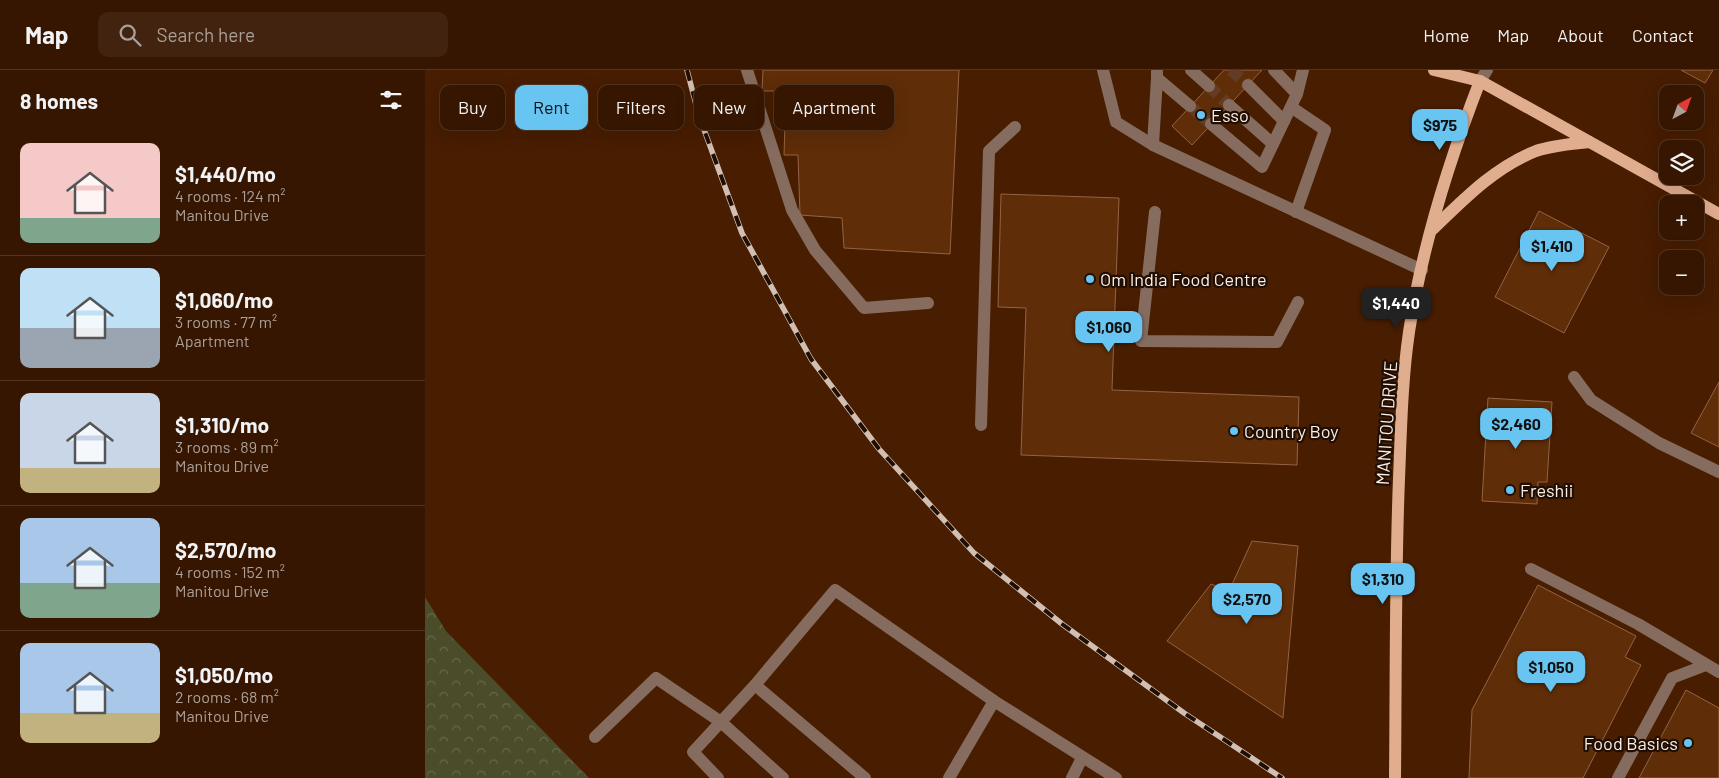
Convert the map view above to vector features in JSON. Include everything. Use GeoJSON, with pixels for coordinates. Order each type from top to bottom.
{"type":"FeatureCollection","features":[{"type":"Feature","properties":{"kind":"main road"},"geometry":{"type":"LineString","coordinates":[[1434,70],[1481,74],[1589,142],[1719,214]]}},
{"type":"Feature","properties":{"kind":"main road","name":"MANITOU DRIVE"},"geometry":{"type":"LineString","coordinates":[[1395,778],[1398,522],[1401,433],[1409,332],[1431,231],[1461,131],[1481,74]]}},
{"type":"Feature","properties":{"kind":"main road"},"geometry":{"type":"LineString","coordinates":[[1431,231],[1498,170],[1536,151],[1559,145],[1589,142]]}},
{"type":"Feature","properties":{"kind":"lane"},"geometry":{"type":"LineString","coordinates":[[747,70],[792,210],[815,250],[864,308],[929,303]]}},
{"type":"Feature","properties":{"kind":"lane"},"geometry":{"type":"LineString","coordinates":[[1103,70],[1116,122],[1153,145],[1422,270]]}},
{"type":"Feature","properties":{"kind":"lane"},"geometry":{"type":"LineString","coordinates":[[1191,70],[1209,86]]}},
{"type":"Feature","properties":{"kind":"lane"},"geometry":{"type":"LineString","coordinates":[[1274,70],[1297,94]]}},
{"type":"Feature","properties":{"kind":"lane"},"geometry":{"type":"LineString","coordinates":[[1211,124],[1262,167],[1297,94],[1303,70]]}},
{"type":"Feature","properties":{"kind":"lane"},"geometry":{"type":"LineString","coordinates":[[1153,145],[1157,74]]}},
{"type":"Feature","properties":{"kind":"lane"},"geometry":{"type":"LineString","coordinates":[[1157,74],[1190,106]]}},
{"type":"Feature","properties":{"kind":"lane"},"geometry":{"type":"LineString","coordinates":[[1247,85],[1284,121]]}},
{"type":"Feature","properties":{"kind":"lane"},"geometry":{"type":"LineString","coordinates":[[1229,105],[1273,144]]}},
{"type":"Feature","properties":{"kind":"lane"},"geometry":{"type":"LineString","coordinates":[[1291,106],[1325,130],[1296,212]]}},
{"type":"Feature","properties":{"kind":"lane"},"geometry":{"type":"LineString","coordinates":[[981,425],[989,150],[1015,127]]}},
{"type":"Feature","properties":{"kind":"lane"},"geometry":{"type":"LineString","coordinates":[[1155,212],[1141,341],[1277,342],[1298,302]]}},
{"type":"Feature","properties":{"kind":"lane"},"geometry":{"type":"LineString","coordinates":[[1574,377],[1591,400],[1659,443],[1719,472]]}},
{"type":"Feature","properties":{"kind":"lane"},"geometry":{"type":"LineString","coordinates":[[1531,570],[1638,624],[1719,672]]}},
{"type":"Feature","properties":{"kind":"lane"},"geometry":{"type":"LineString","coordinates":[[718,778],[693,752],[755,685],[835,590],[994,701],[1116,778]]}},
{"type":"Feature","properties":{"kind":"lane"},"geometry":{"type":"LineString","coordinates":[[1618,778],[1672,678],[1706,665]]}},
{"type":"Feature","properties":{"kind":"lane"},"geometry":{"type":"LineString","coordinates":[[595,738],[656,678],[721,722],[783,778]]}},
{"type":"Feature","properties":{"kind":"lane"},"geometry":{"type":"LineString","coordinates":[[755,685],[865,778]]}},
{"type":"Feature","properties":{"kind":"lane"},"geometry":{"type":"LineString","coordinates":[[949,778],[994,701]]}},
{"type":"Feature","properties":{"kind":"lane"},"geometry":{"type":"LineString","coordinates":[[1072,778],[1082,758]]}},
{"type":"Feature","properties":{"kind":"green space"},"geometry":{"type":"Polygon","coordinates":[[[425,597],[446,631],[589,778],[425,778],[425,597]]]}},
{"type":"Feature","properties":{"kind":"building"},"geometry":{"type":"Polygon","coordinates":[[[763,70],[959,70],[950,254],[844,248],[842,218],[800,215],[798,155],[784,155],[785,130],[894,130],[894,85],[774,85],[774,91],[764,91],[764,85],[762,85],[763,70]]]}},
{"type":"Feature","properties":{"kind":"building","name":"Esso"},"geometry":{"type":"Polygon","coordinates":[[[1224,70],[1262,70],[1192,145],[1172,126],[1224,70]]]}},
{"type":"Feature","properties":{"kind":"building"},"geometry":{"type":"Polygon","coordinates":[[[1681,70],[1713,70],[1705,83],[1681,70]]]}},
{"type":"Feature","properties":{"kind":"building"},"geometry":{"type":"Polygon","coordinates":[[[1001,194],[1119,198],[1112,390],[1299,397],[1297,465],[1021,455],[1026,308],[998,307],[1001,194]]]}},
{"type":"Feature","properties":{"kind":"building"},"geometry":{"type":"Polygon","coordinates":[[[1539,211],[1609,247],[1564,333],[1495,297],[1539,211]]]}},
{"type":"Feature","properties":{"kind":"building"},"geometry":{"type":"Polygon","coordinates":[[[1719,382],[1719,447],[1691,433],[1719,382]]]}},
{"type":"Feature","properties":{"kind":"building"},"geometry":{"type":"Polygon","coordinates":[[[1488,398],[1552,402],[1547,482],[1538,482],[1537,504],[1482,501],[1488,398]]]}},
{"type":"Feature","properties":{"kind":"building"},"geometry":{"type":"Polygon","coordinates":[[[1252,541],[1298,546],[1283,718],[1167,641],[1211,584],[1229,591],[1252,541]]]}},
{"type":"Feature","properties":{"kind":"building"},"geometry":{"type":"Polygon","coordinates":[[[1538,585],[1636,636],[1625,657],[1641,665],[1583,778],[1469,778],[1472,710],[1538,585]]]}},
{"type":"Feature","properties":{"kind":"building","name":"Food Basics"},"geometry":{"type":"Polygon","coordinates":[[[1686,690],[1719,708],[1719,778],[1639,778],[1686,690]]]}},
{"type":"Feature","properties":{"kind":"tunnel"},"geometry":{"type":"LineString","coordinates":[[1231,70],[1248,85]]}},
{"type":"Feature","properties":{"kind":"tunnel"},"geometry":{"type":"LineString","coordinates":[[1209,86],[1229,105]]}},
{"type":"Feature","properties":{"kind":"tunnel"},"geometry":{"type":"LineString","coordinates":[[1190,106],[1211,124]]}},
{"type":"Feature","properties":{"kind":"railway"},"geometry":{"type":"LineString","coordinates":[[687,70],[699,116],[742,233],[811,359],[879,449],[974,553],[1062,624],[1184,713],[1282,778]]}},
{"type":"Feature","properties":{"kind":"place","name":"Esso"},"geometry":{"type":"Point","coordinates":[1201,115]}},
{"type":"Feature","properties":{"kind":"place","name":"Om India Food Centre"},"geometry":{"type":"Point","coordinates":[1090,279]}},
{"type":"Feature","properties":{"kind":"place","name":"Country Boy"},"geometry":{"type":"Point","coordinates":[1234,431]}},
{"type":"Feature","properties":{"kind":"place","name":"Freshii"},"geometry":{"type":"Point","coordinates":[1510,490]}},
{"type":"Feature","properties":{"kind":"place","name":"Food Basics"},"geometry":{"type":"Point","coordinates":[1688,743]}}]}
